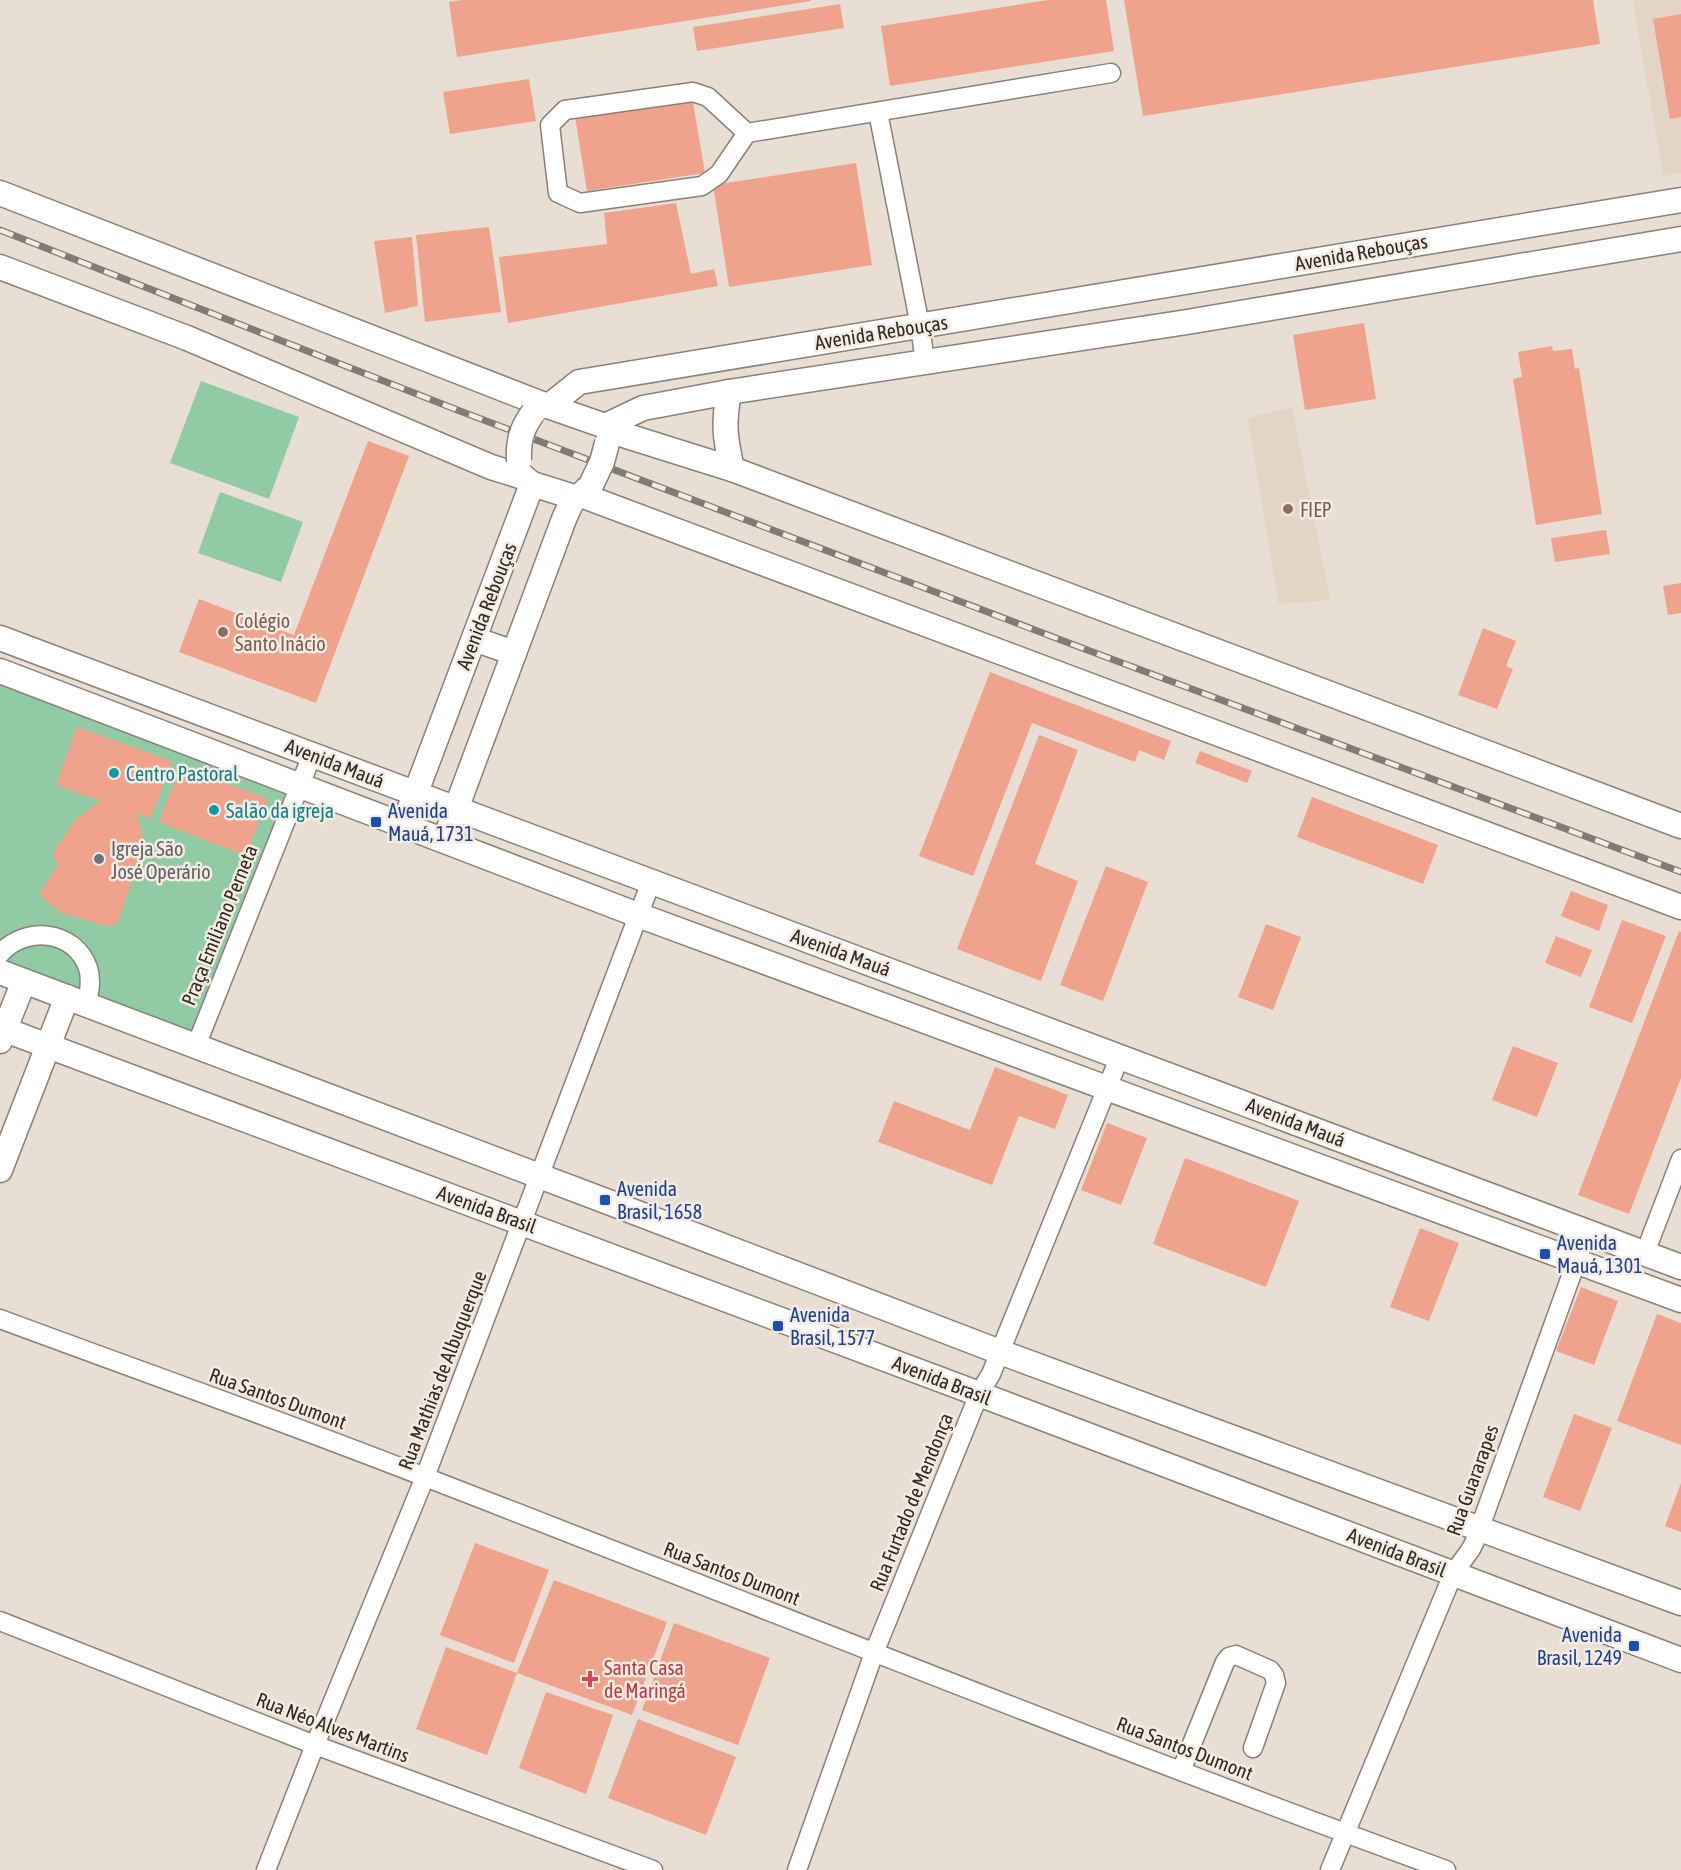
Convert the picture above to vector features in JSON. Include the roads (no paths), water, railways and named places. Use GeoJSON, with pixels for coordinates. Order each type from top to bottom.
{"type":"FeatureCollection","features":[{"type":"Feature","properties":{"kind":"main road"},"geometry":{"type":"LineString","coordinates":[[0,193],[607,433],[732,469],[1681,826]]}},
{"type":"Feature","properties":{"kind":"main road","name":"Avenida Rebouças"},"geometry":{"type":"LineString","coordinates":[[404,825],[474,639],[524,474],[518,443],[524,424],[541,408],[579,382],[1681,200]]}},
{"type":"Feature","properties":{"kind":"main road"},"geometry":{"type":"LineString","coordinates":[[1577,216],[1584,255]]}},
{"type":"Feature","properties":{"kind":"main road","name":"Avenida Rebouças"},"geometry":{"type":"LineString","coordinates":[[607,433],[643,408],[729,392],[1187,322],[1681,239]]}},
{"type":"Feature","properties":{"kind":"main road"},"geometry":{"type":"LineString","coordinates":[[0,267],[187,338],[491,467],[524,474],[582,492],[1681,907]]}},
{"type":"Feature","properties":{"kind":"main road"},"geometry":{"type":"LineString","coordinates":[[1181,282],[1187,322]]}},
{"type":"Feature","properties":{"kind":"main road"},"geometry":{"type":"LineString","coordinates":[[729,392],[724,435],[732,469]]}},
{"type":"Feature","properties":{"kind":"main road"},"geometry":{"type":"LineString","coordinates":[[444,841],[564,519],[602,462],[607,433]]}},
{"type":"Feature","properties":{"kind":"main road","name":"Avenida Mauá"},"geometry":{"type":"LineString","coordinates":[[0,638],[1681,1267]]}},
{"type":"Feature","properties":{"kind":"main road"},"geometry":{"type":"LineString","coordinates":[[474,639],[514,653]]}},
{"type":"Feature","properties":{"kind":"main road","name":"Avenida Mauá"},"geometry":{"type":"LineString","coordinates":[[0,672],[638,915],[1681,1300]]}},
{"type":"Feature","properties":{"kind":"main road"},"geometry":{"type":"LineString","coordinates":[[0,972],[1000,1352],[1681,1603]]}},
{"type":"Feature","properties":{"kind":"main road"},"geometry":{"type":"LineString","coordinates":[[1,1033],[24,981]]}},
{"type":"Feature","properties":{"kind":"main road"},"geometry":{"type":"LineString","coordinates":[[0,1170],[48,1046],[77,1001]]}},
{"type":"Feature","properties":{"kind":"main road","name":"Avenida Brasil"},"geometry":{"type":"LineString","coordinates":[[1,1033],[48,1046],[522,1222],[1681,1660]]}},
{"type":"Feature","properties":{"kind":"street"},"geometry":{"type":"LineString","coordinates":[[747,133],[708,97],[693,92],[566,110],[550,125],[558,193],[580,203],[702,186],[719,174],[747,133],[1111,73]]}},
{"type":"Feature","properties":{"kind":"street"},"geometry":{"type":"LineString","coordinates":[[878,111],[925,362]]}},
{"type":"Feature","properties":{"kind":"street","name":"Praça Emiliano Perneta"},"geometry":{"type":"LineString","coordinates":[[196,1046],[312,755]]}},
{"type":"Feature","properties":{"kind":"street","name":"Rua Mathias de Albuquerque"},"geometry":{"type":"LineString","coordinates":[[266,1870],[425,1477],[651,882]]}},
{"type":"Feature","properties":{"kind":"street"},"geometry":{"type":"LineString","coordinates":[[0,954],[18,940],[40,934],[61,938],[81,952],[89,970],[90,986],[77,1001]]}},
{"type":"Feature","properties":{"kind":"street","name":"Rua Furtado de Mendonça"},"geometry":{"type":"LineString","coordinates":[[797,1870],[874,1653],[980,1394],[991,1374],[1119,1056]]}},
{"type":"Feature","properties":{"kind":"street"},"geometry":{"type":"LineString","coordinates":[[1645,1254],[1681,1159]]}},
{"type":"Feature","properties":{"kind":"street","name":"Rua Guararapes"},"geometry":{"type":"LineString","coordinates":[[1330,1870],[1453,1574],[1471,1550],[1587,1232]]}},
{"type":"Feature","properties":{"kind":"street","name":"Rua Santos Dumont"},"geometry":{"type":"LineString","coordinates":[[0,1319],[425,1477],[874,1653],[1446,1870]]}},
{"type":"Feature","properties":{"kind":"street","name":"Rua Néo Alves Martins"},"geometry":{"type":"LineString","coordinates":[[0,1621],[315,1745],[653,1870]]}},
{"type":"Feature","properties":{"kind":"street"},"geometry":{"type":"LineString","coordinates":[[1181,1771],[1225,1662],[1229,1657],[1236,1655],[1270,1670],[1276,1683],[1253,1748]]}},
{"type":"Feature","properties":{"kind":"railway"},"geometry":{"type":"LineString","coordinates":[[0,230],[460,411],[1082,648],[1681,872]]}},
{"type":"Feature","properties":{"kind":"place","name":"FIEP"},"geometry":{"type":"Point","coordinates":[1288,509]}},
{"type":"Feature","properties":{"kind":"place","name":"Colégio Santo Inácio"},"geometry":{"type":"Point","coordinates":[223,632]}},
{"type":"Feature","properties":{"kind":"place","name":"Centro Pastoral"},"geometry":{"type":"Point","coordinates":[114,773]}},
{"type":"Feature","properties":{"kind":"place","name":"Salão da igreja"},"geometry":{"type":"Point","coordinates":[214,810]}},
{"type":"Feature","properties":{"kind":"place","name":"Avenida Mauá, 1731"},"geometry":{"type":"Point","coordinates":[376,822]}},
{"type":"Feature","properties":{"kind":"place","name":"Igreja São José Operário"},"geometry":{"type":"Point","coordinates":[99,859]}},
{"type":"Feature","properties":{"kind":"place","name":"Avenida Brasil, 1658"},"geometry":{"type":"Point","coordinates":[605,1200]}},
{"type":"Feature","properties":{"kind":"place","name":"Avenida Mauá, 1301"},"geometry":{"type":"Point","coordinates":[1545,1254]}},
{"type":"Feature","properties":{"kind":"place","name":"Avenida Brasil, 1577"},"geometry":{"type":"Point","coordinates":[778,1326]}},
{"type":"Feature","properties":{"kind":"place","name":"Avenida Brasil, 1249"},"geometry":{"type":"Point","coordinates":[1634,1646]}},
{"type":"Feature","properties":{"kind":"place","name":"Santa Casa de Maringá"},"geometry":{"type":"Point","coordinates":[590,1679]}}]}
